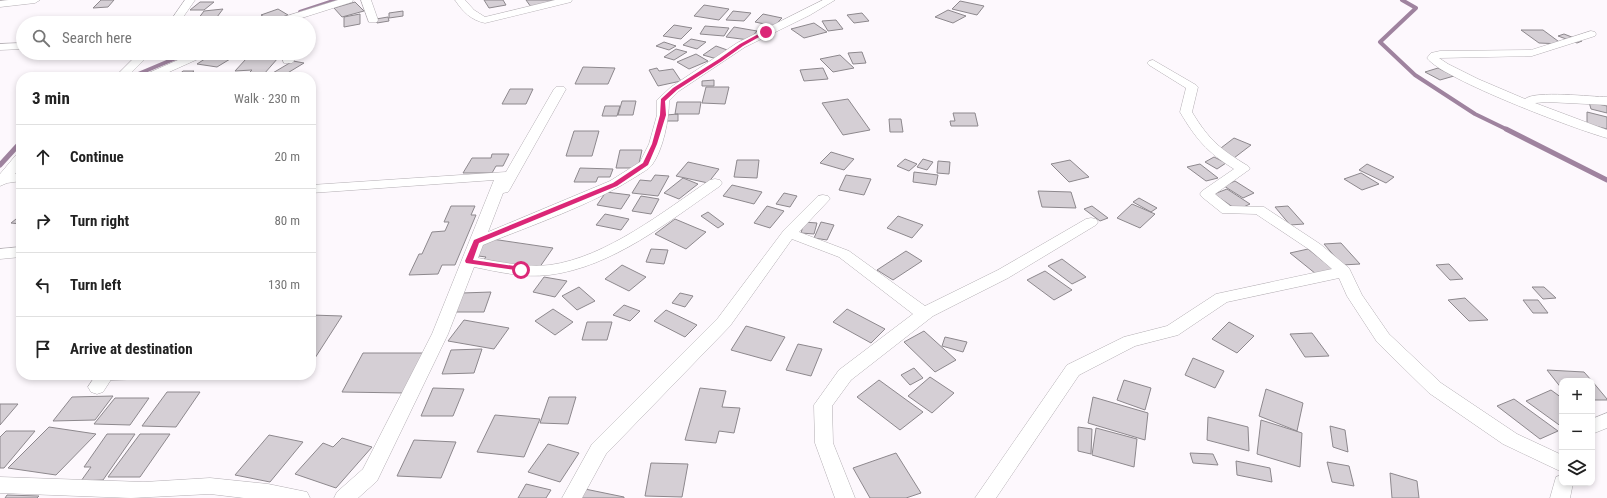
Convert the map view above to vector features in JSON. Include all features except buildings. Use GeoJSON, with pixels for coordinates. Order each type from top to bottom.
{"type":"FeatureCollection","features":[{"type":"Feature","properties":{"kind":"street"},"geometry":{"type":"LineString","coordinates":[[0,4],[35,0]]}},
{"type":"Feature","properties":{"kind":"street"},"geometry":{"type":"LineString","coordinates":[[179,16],[190,0]]}},
{"type":"Feature","properties":{"kind":"street"},"geometry":{"type":"LineString","coordinates":[[297,16],[348,0]]}},
{"type":"Feature","properties":{"kind":"street"},"geometry":{"type":"LineString","coordinates":[[366,0],[373,20]]}},
{"type":"Feature","properties":{"kind":"street"},"geometry":{"type":"LineString","coordinates":[[460,0],[465,8],[474,16],[485,20],[567,0]]}},
{"type":"Feature","properties":{"kind":"street"},"geometry":{"type":"LineString","coordinates":[[476,242],[615,184],[646,164],[663,115],[663,100],[675,89],[721,60],[741,45],[830,0]]}},
{"type":"Feature","properties":{"kind":"street"},"geometry":{"type":"LineString","coordinates":[[1591,34],[1532,53],[1440,54],[1434,56],[1435,60],[1440,64],[1474,82],[1607,134]]}},
{"type":"Feature","properties":{"kind":"street"},"geometry":{"type":"LineString","coordinates":[[0,47],[16,46]]}},
{"type":"Feature","properties":{"kind":"street"},"geometry":{"type":"LineString","coordinates":[[126,72],[138,60]]}},
{"type":"Feature","properties":{"kind":"street"},"geometry":{"type":"LineString","coordinates":[[159,72],[187,60]]}},
{"type":"Feature","properties":{"kind":"street"},"geometry":{"type":"LineString","coordinates":[[1153,63],[1192,86],[1186,112],[1200,135],[1220,155],[1243,169],[1207,194],[1227,210],[1259,210],[1315,247],[1344,272],[1355,296],[1383,338],[1435,388],[1510,439],[1559,463]]}},
{"type":"Feature","properties":{"kind":"street"},"geometry":{"type":"LineString","coordinates":[[484,221],[560,89]]}},
{"type":"Feature","properties":{"kind":"street"},"geometry":{"type":"LineString","coordinates":[[1528,104],[1531,100],[1547,98],[1607,101]]}},
{"type":"Feature","properties":{"kind":"street"},"geometry":{"type":"LineString","coordinates":[[1,181],[16,164]]}},
{"type":"Feature","properties":{"kind":"street"},"geometry":{"type":"LineString","coordinates":[[316,188],[503,175],[440,334],[370,475],[344,498]]}},
{"type":"Feature","properties":{"kind":"street"},"geometry":{"type":"LineString","coordinates":[[1,181],[16,178]]}},
{"type":"Feature","properties":{"kind":"street"},"geometry":{"type":"LineString","coordinates":[[469,261],[521,270],[550,270],[581,264],[635,235],[715,183]]}},
{"type":"Feature","properties":{"kind":"street"},"geometry":{"type":"LineString","coordinates":[[572,498],[599,449],[724,322],[789,233],[823,199]]}},
{"type":"Feature","properties":{"kind":"street"},"geometry":{"type":"LineString","coordinates":[[845,498],[824,444],[823,405],[845,375],[924,314],[1003,274],[1091,222]]}},
{"type":"Feature","properties":{"kind":"street"},"geometry":{"type":"LineString","coordinates":[[789,233],[844,254],[924,314]]}},
{"type":"Feature","properties":{"kind":"street"},"geometry":{"type":"LineString","coordinates":[[0,254],[16,252]]}},
{"type":"Feature","properties":{"kind":"street"},"geometry":{"type":"LineString","coordinates":[[985,498],[1073,370],[1130,341],[1172,331],[1222,298],[1344,272]]}},
{"type":"Feature","properties":{"kind":"street"},"geometry":{"type":"LineString","coordinates":[[1595,426],[1607,420]]}},
{"type":"Feature","properties":{"kind":"street"},"geometry":{"type":"LineString","coordinates":[[0,485],[144,490],[210,486],[268,492],[300,498]]}},
{"type":"Feature","properties":{"kind":"street"},"geometry":{"type":"LineString","coordinates":[[1560,498],[1562,486]]}},
{"type":"Feature","properties":{"kind":"waterway"},"geometry":{"type":"LineString","coordinates":[[300,12],[336,0]]}},
{"type":"Feature","properties":{"kind":"waterway"},"geometry":{"type":"LineString","coordinates":[[1402,0],[1416,8],[1380,42],[1415,75],[1475,114],[1508,130]]}},
{"type":"Feature","properties":{"kind":"waterway"},"geometry":{"type":"LineString","coordinates":[[143,72],[171,60]]}},
{"type":"Feature","properties":{"kind":"waterway"},"geometry":{"type":"LineString","coordinates":[[1508,130],[1607,180]]}},
{"type":"Feature","properties":{"kind":"waterway"},"geometry":{"type":"LineString","coordinates":[[0,165],[16,147]]}},
{"type":"Feature","properties":{"kind":"route"},"geometry":{"type":"LineString","coordinates":[[521,270],[469,261],[476,242],[615,184],[646,164],[663,115],[663,100],[675,89],[721,60],[741,45],[766,32]]}}]}
